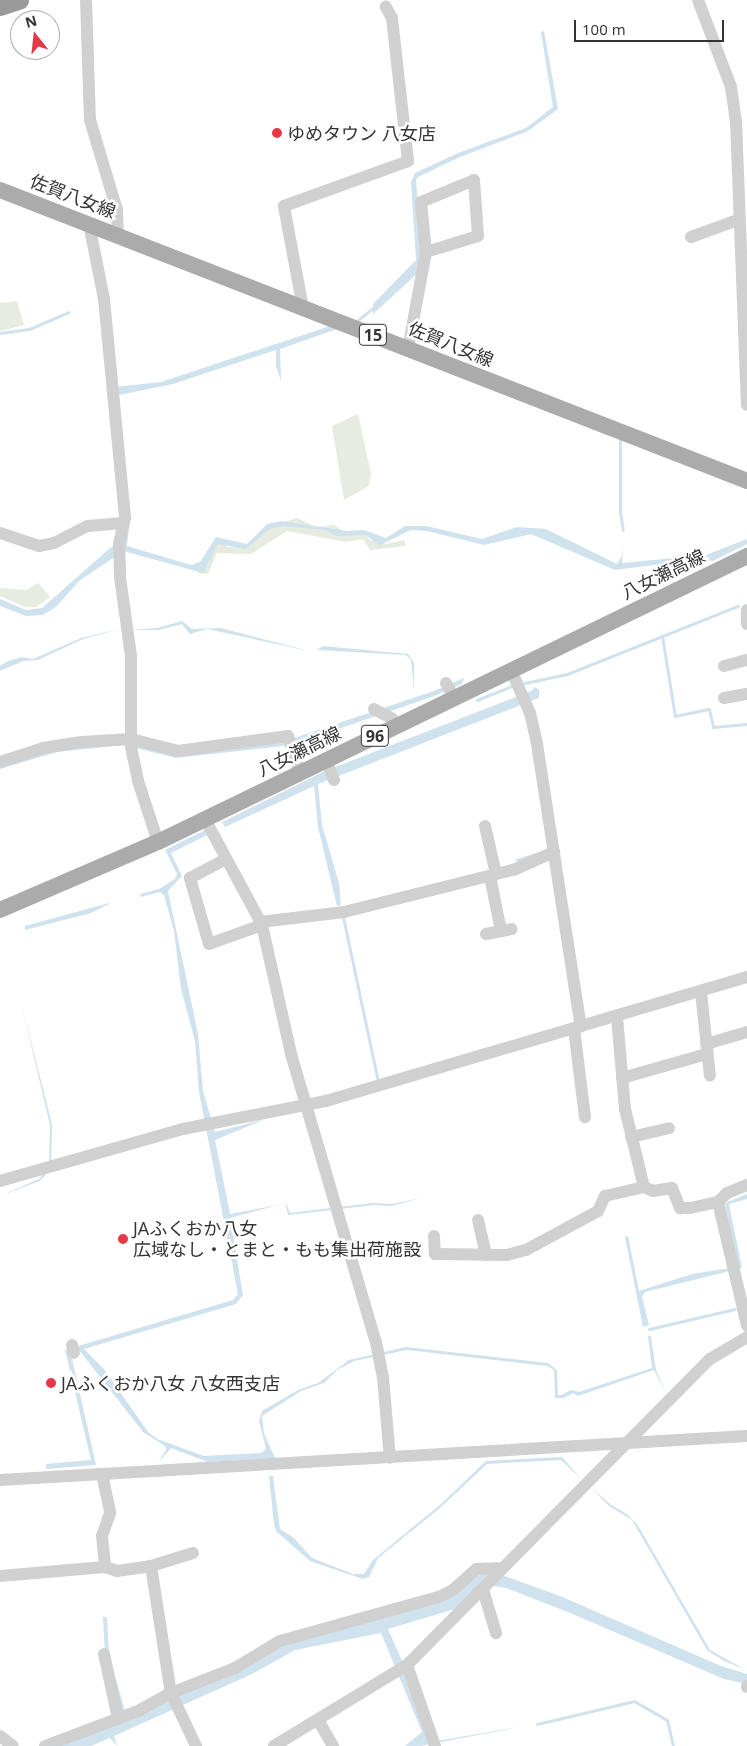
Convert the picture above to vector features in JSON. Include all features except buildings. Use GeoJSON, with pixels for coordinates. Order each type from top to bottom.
{"type":"FeatureCollection","features":[{"type":"Feature","properties":{"kind":"highway"},"geometry":{"type":"LineString","coordinates":[[0,6],[19,0]]}},
{"type":"Feature","properties":{"kind":"main road","name":"佐賀八女線"},"geometry":{"type":"LineString","coordinates":[[0,190],[747,481]]}},
{"type":"Feature","properties":{"kind":"main road","name":"八女瀬高線"},"geometry":{"type":"LineString","coordinates":[[0,910],[158,842],[513,675],[747,556]]}},
{"type":"Feature","properties":{"kind":"street"},"geometry":{"type":"LineString","coordinates":[[86,0],[90,120],[117,210],[118,235]]}},
{"type":"Feature","properties":{"kind":"street"},"geometry":{"type":"LineString","coordinates":[[698,0],[731,87],[741,121],[741,212],[747,405]]}},
{"type":"Feature","properties":{"kind":"street"},"geometry":{"type":"LineString","coordinates":[[303,308],[284,206],[408,161],[392,18],[386,7]]}},
{"type":"Feature","properties":{"kind":"street"},"geometry":{"type":"LineString","coordinates":[[408,349],[426,252],[421,202],[474,180],[478,236],[426,252]]}},
{"type":"Feature","properties":{"kind":"street"},"geometry":{"type":"LineString","coordinates":[[691,237],[741,212]]}},
{"type":"Feature","properties":{"kind":"street"},"geometry":{"type":"LineString","coordinates":[[90,224],[104,299],[123,523],[119,548],[131,656],[131,742],[138,781],[158,842]]}},
{"type":"Feature","properties":{"kind":"street"},"geometry":{"type":"LineString","coordinates":[[0,532],[39,546],[54,543],[88,526],[123,523]]}},
{"type":"Feature","properties":{"kind":"street"},"geometry":{"type":"LineString","coordinates":[[747,610],[747,624]]}},
{"type":"Feature","properties":{"kind":"street"},"geometry":{"type":"LineString","coordinates":[[724,666],[747,660]]}},
{"type":"Feature","properties":{"kind":"street"},"geometry":{"type":"LineString","coordinates":[[513,675],[526,705],[537,744],[578,1028],[586,1117]]}},
{"type":"Feature","properties":{"kind":"street"},"geometry":{"type":"LineString","coordinates":[[724,698],[747,694]]}},
{"type":"Feature","properties":{"kind":"street"},"geometry":{"type":"LineString","coordinates":[[0,762],[60,744],[131,742],[178,751],[288,736],[298,766]]}},
{"type":"Feature","properties":{"kind":"street"},"geometry":{"type":"LineString","coordinates":[[329,767],[334,780]]}},
{"type":"Feature","properties":{"kind":"street"},"geometry":{"type":"LineString","coordinates":[[205,819],[261,924],[291,1054],[340,1216],[377,1348],[390,1458]]}},
{"type":"Feature","properties":{"kind":"street"},"geometry":{"type":"LineString","coordinates":[[485,826],[493,875],[507,930],[486,934]]}},
{"type":"Feature","properties":{"kind":"street"},"geometry":{"type":"LineString","coordinates":[[226,859],[190,878],[209,944],[261,924],[344,912],[493,875],[554,852]]}},
{"type":"Feature","properties":{"kind":"street"},"geometry":{"type":"LineString","coordinates":[[0,1181],[202,1125],[307,1105],[617,1017],[747,976]]}},
{"type":"Feature","properties":{"kind":"street"},"geometry":{"type":"LineString","coordinates":[[701,992],[710,1076]]}},
{"type":"Feature","properties":{"kind":"street"},"geometry":{"type":"LineString","coordinates":[[617,1017],[622,1078],[632,1137],[644,1187]]}},
{"type":"Feature","properties":{"kind":"street"},"geometry":{"type":"LineString","coordinates":[[622,1078],[707,1049],[747,1032]]}},
{"type":"Feature","properties":{"kind":"street"},"geometry":{"type":"LineString","coordinates":[[632,1137],[669,1128]]}},
{"type":"Feature","properties":{"kind":"street"},"geometry":{"type":"LineString","coordinates":[[434,1236],[435,1254],[485,1250],[507,1255],[526,1250],[598,1211],[605,1196],[644,1187],[653,1192],[672,1188],[680,1208],[718,1202],[728,1193],[747,1185]]}},
{"type":"Feature","properties":{"kind":"street"},"geometry":{"type":"LineString","coordinates":[[718,1202],[747,1326]]}},
{"type":"Feature","properties":{"kind":"street"},"geometry":{"type":"LineString","coordinates":[[478,1220],[485,1250]]}},
{"type":"Feature","properties":{"kind":"street"},"geometry":{"type":"LineString","coordinates":[[274,1746],[407,1664],[499,1568],[710,1359],[747,1338]]}},
{"type":"Feature","properties":{"kind":"street"},"geometry":{"type":"LineString","coordinates":[[0,1480],[747,1436]]}},
{"type":"Feature","properties":{"kind":"street"},"geometry":{"type":"LineString","coordinates":[[102,1474],[110,1513],[102,1536],[105,1567]]}},
{"type":"Feature","properties":{"kind":"street"},"geometry":{"type":"LineString","coordinates":[[0,1576],[105,1567],[118,1570],[151,1566],[193,1553]]}},
{"type":"Feature","properties":{"kind":"street"},"geometry":{"type":"LineString","coordinates":[[151,1566],[171,1694],[196,1746]]}},
{"type":"Feature","properties":{"kind":"street"},"geometry":{"type":"LineString","coordinates":[[45,1746],[118,1718],[235,1668],[280,1641],[439,1596],[453,1590],[476,1570],[499,1568]]}},
{"type":"Feature","properties":{"kind":"street"},"geometry":{"type":"LineString","coordinates":[[479,1591],[484,1593],[496,1633]]}},
{"type":"Feature","properties":{"kind":"street"},"geometry":{"type":"LineString","coordinates":[[104,1654],[118,1718]]}},
{"type":"Feature","properties":{"kind":"street"},"geometry":{"type":"LineString","coordinates":[[407,1664],[435,1746]]}},
{"type":"Feature","properties":{"kind":"street"},"geometry":{"type":"LineString","coordinates":[[318,1720],[333,1746]]}},
{"type":"Feature","properties":{"kind":"street"},"geometry":{"type":"LineString","coordinates":[[0,1736],[13,1746]]}},
{"type":"Feature","properties":{"kind":"shaded area"},"geometry":{"type":"Polygon","coordinates":[[[17,301],[24,325],[0,331],[0,303],[17,301]]]}},
{"type":"Feature","properties":{"kind":"shaded area"},"geometry":{"type":"Polygon","coordinates":[[[358,414],[371,474],[369,486],[344,500],[332,426],[358,414]]]}},
{"type":"Feature","properties":{"kind":"shaded area"},"geometry":{"type":"Polygon","coordinates":[[[297,518],[316,527],[334,525],[344,532],[362,532],[370,540],[386,544],[404,540],[406,546],[370,550],[363,539],[346,542],[287,531],[251,554],[217,553],[208,574],[198,573],[212,546],[222,541],[228,547],[249,547],[263,529],[297,518]]]}},
{"type":"Feature","properties":{"kind":"shaded area"},"geometry":{"type":"Polygon","coordinates":[[[38,583],[50,597],[36,607],[25,607],[0,596],[0,588],[26,590],[38,583]]]}},
{"type":"Feature","properties":{"kind":"water"},"geometry":{"type":"Polygon","coordinates":[[[544,31],[558,109],[528,131],[460,157],[418,177],[416,180],[422,248],[420,271],[373,314],[373,304],[416,260],[411,182],[415,173],[458,153],[526,128],[553,107],[541,32],[544,31]]]}},
{"type":"Feature","properties":{"kind":"water"},"geometry":{"type":"Polygon","coordinates":[[[330,326],[337,329],[280,349],[281,381],[276,366],[276,350],[173,384],[119,395],[130,518],[127,546],[191,565],[200,562],[216,537],[247,544],[267,524],[281,521],[347,531],[364,530],[386,538],[405,526],[426,526],[482,539],[517,527],[546,529],[617,564],[622,556],[624,537],[622,563],[706,555],[747,539],[747,544],[713,561],[699,559],[615,570],[531,534],[484,545],[427,531],[411,530],[380,545],[365,535],[336,536],[326,530],[282,526],[270,529],[246,549],[218,544],[203,573],[123,551],[79,581],[57,606],[43,615],[26,616],[0,606],[0,599],[26,610],[42,608],[110,548],[121,544],[114,387],[161,382],[330,326]]]}},
{"type":"Feature","properties":{"kind":"water"},"geometry":{"type":"Polygon","coordinates":[[[182,621],[192,629],[221,628],[309,651],[207,629],[190,634],[182,624],[158,630],[130,630],[157,628],[182,621]]]}},
{"type":"Feature","properties":{"kind":"water"},"geometry":{"type":"Polygon","coordinates":[[[123,628],[83,639],[38,660],[23,661],[0,671],[0,666],[8,661],[22,657],[33,659],[81,638],[123,628]]]}},
{"type":"Feature","properties":{"kind":"water"},"geometry":{"type":"Polygon","coordinates":[[[323,646],[408,654],[414,663],[414,690],[411,660],[406,655],[317,650],[323,646]]]}},
{"type":"Feature","properties":{"kind":"water"},"geometry":{"type":"Polygon","coordinates":[[[464,678],[462,684],[432,697],[291,745],[176,758],[124,745],[57,752],[0,769],[0,764],[42,751],[112,741],[178,754],[291,739],[434,691],[464,678]]]}},
{"type":"Feature","properties":{"kind":"water"},"geometry":{"type":"Polygon","coordinates":[[[535,687],[539,690],[539,698],[318,784],[322,825],[339,883],[341,905],[337,906],[318,827],[314,786],[225,827],[222,822],[325,771],[531,691],[535,687]]]}},
{"type":"Feature","properties":{"kind":"water"},"geometry":{"type":"Polygon","coordinates":[[[205,830],[207,835],[171,853],[182,876],[168,891],[198,1034],[203,1091],[215,1132],[266,1119],[215,1140],[230,1214],[278,1205],[230,1218],[243,1295],[236,1304],[84,1349],[104,1369],[148,1432],[157,1439],[204,1456],[261,1453],[266,1449],[259,1421],[262,1411],[298,1390],[318,1383],[349,1360],[406,1347],[548,1363],[557,1370],[558,1395],[561,1395],[571,1390],[579,1392],[652,1368],[648,1336],[651,1336],[656,1370],[666,1393],[654,1370],[578,1396],[573,1393],[564,1398],[555,1398],[554,1370],[547,1366],[407,1350],[354,1361],[337,1370],[324,1383],[301,1391],[262,1416],[264,1433],[275,1458],[208,1462],[171,1448],[158,1463],[166,1450],[165,1446],[143,1432],[79,1350],[71,1354],[96,1465],[46,1469],[46,1464],[91,1460],[65,1350],[233,1300],[238,1294],[199,1092],[195,1041],[181,989],[174,931],[164,895],[160,892],[141,897],[140,894],[159,889],[175,879],[177,874],[165,850],[205,830]]]}},
{"type":"Feature","properties":{"kind":"water"},"geometry":{"type":"Polygon","coordinates":[[[113,902],[91,913],[25,930],[25,926],[113,902]]]}},
{"type":"Feature","properties":{"kind":"water"},"geometry":{"type":"Polygon","coordinates":[[[21,1002],[52,1124],[51,1169],[40,1181],[0,1196],[39,1179],[49,1168],[50,1125],[21,1002]]]}},
{"type":"Feature","properties":{"kind":"water"},"geometry":{"type":"Polygon","coordinates":[[[747,1194],[747,1199],[729,1204],[742,1268],[645,1292],[642,1297],[649,1325],[643,1327],[625,1237],[628,1236],[639,1291],[692,1274],[730,1268],[736,1262],[725,1203],[747,1194]]]}},
{"type":"Feature","properties":{"kind":"water"},"geometry":{"type":"Polygon","coordinates":[[[421,1198],[392,1206],[375,1205],[288,1215],[285,1201],[290,1213],[372,1203],[392,1204],[421,1198]]]}},
{"type":"Feature","properties":{"kind":"water"},"geometry":{"type":"Polygon","coordinates":[[[562,1457],[581,1479],[561,1460],[487,1464],[440,1508],[378,1558],[369,1577],[363,1579],[310,1561],[276,1531],[274,1524],[269,1476],[273,1476],[280,1529],[294,1538],[312,1558],[353,1574],[364,1574],[373,1560],[441,1504],[486,1461],[562,1457]]]}},
{"type":"Feature","properties":{"kind":"water"},"geometry":{"type":"Polygon","coordinates":[[[591,1487],[637,1524],[710,1650],[744,1669],[724,1661],[707,1650],[632,1520],[609,1506],[591,1487]]]}},
{"type":"Feature","properties":{"kind":"water"},"geometry":{"type":"Polygon","coordinates":[[[486,1572],[502,1575],[560,1596],[721,1666],[747,1674],[747,1684],[724,1679],[568,1612],[506,1588],[493,1586],[455,1609],[388,1629],[437,1741],[531,1725],[420,1746],[405,1746],[422,1732],[381,1633],[295,1650],[252,1674],[114,1736],[117,1746],[110,1738],[91,1746],[55,1746],[123,1720],[105,1655],[103,1617],[107,1617],[109,1655],[127,1718],[281,1645],[365,1622],[486,1572]]]}},
{"type":"Feature","properties":{"kind":"waterway"},"geometry":{"type":"LineString","coordinates":[[358,320],[375,306]]}},
{"type":"Feature","properties":{"kind":"waterway"},"geometry":{"type":"LineString","coordinates":[[0,333],[29,329],[69,312]]}},
{"type":"Feature","properties":{"kind":"waterway"},"geometry":{"type":"LineString","coordinates":[[620,439],[620,512],[623,530]]}},
{"type":"Feature","properties":{"kind":"waterway"},"geometry":{"type":"LineString","coordinates":[[520,684],[567,674],[738,606]]}},
{"type":"Feature","properties":{"kind":"waterway"},"geometry":{"type":"LineString","coordinates":[[662,636],[675,716],[709,709],[713,727],[747,724]]}},
{"type":"Feature","properties":{"kind":"waterway"},"geometry":{"type":"LineString","coordinates":[[477,700],[514,685]]}},
{"type":"Feature","properties":{"kind":"waterway"},"geometry":{"type":"LineString","coordinates":[[517,860],[535,854]]}},
{"type":"Feature","properties":{"kind":"waterway"},"geometry":{"type":"LineString","coordinates":[[343,917],[378,1082]]}},
{"type":"Feature","properties":{"kind":"waterway"},"geometry":{"type":"LineString","coordinates":[[649,1329],[735,1309]]}},
{"type":"Feature","properties":{"kind":"waterway"},"geometry":{"type":"LineString","coordinates":[[537,1724],[634,1701],[667,1720],[673,1746]]}},
{"type":"Feature","properties":{"kind":"place","name":"ゆめタウン 八女店"},"geometry":{"type":"Point","coordinates":[277,133]}},
{"type":"Feature","properties":{"kind":"place","name":"JAふくおか八女 広域なし・とまと・もも集出荷施設"},"geometry":{"type":"Point","coordinates":[123,1239]}},
{"type":"Feature","properties":{"kind":"place","name":"JAふくおか八女 八女西支店"},"geometry":{"type":"Point","coordinates":[51,1383]}}]}
